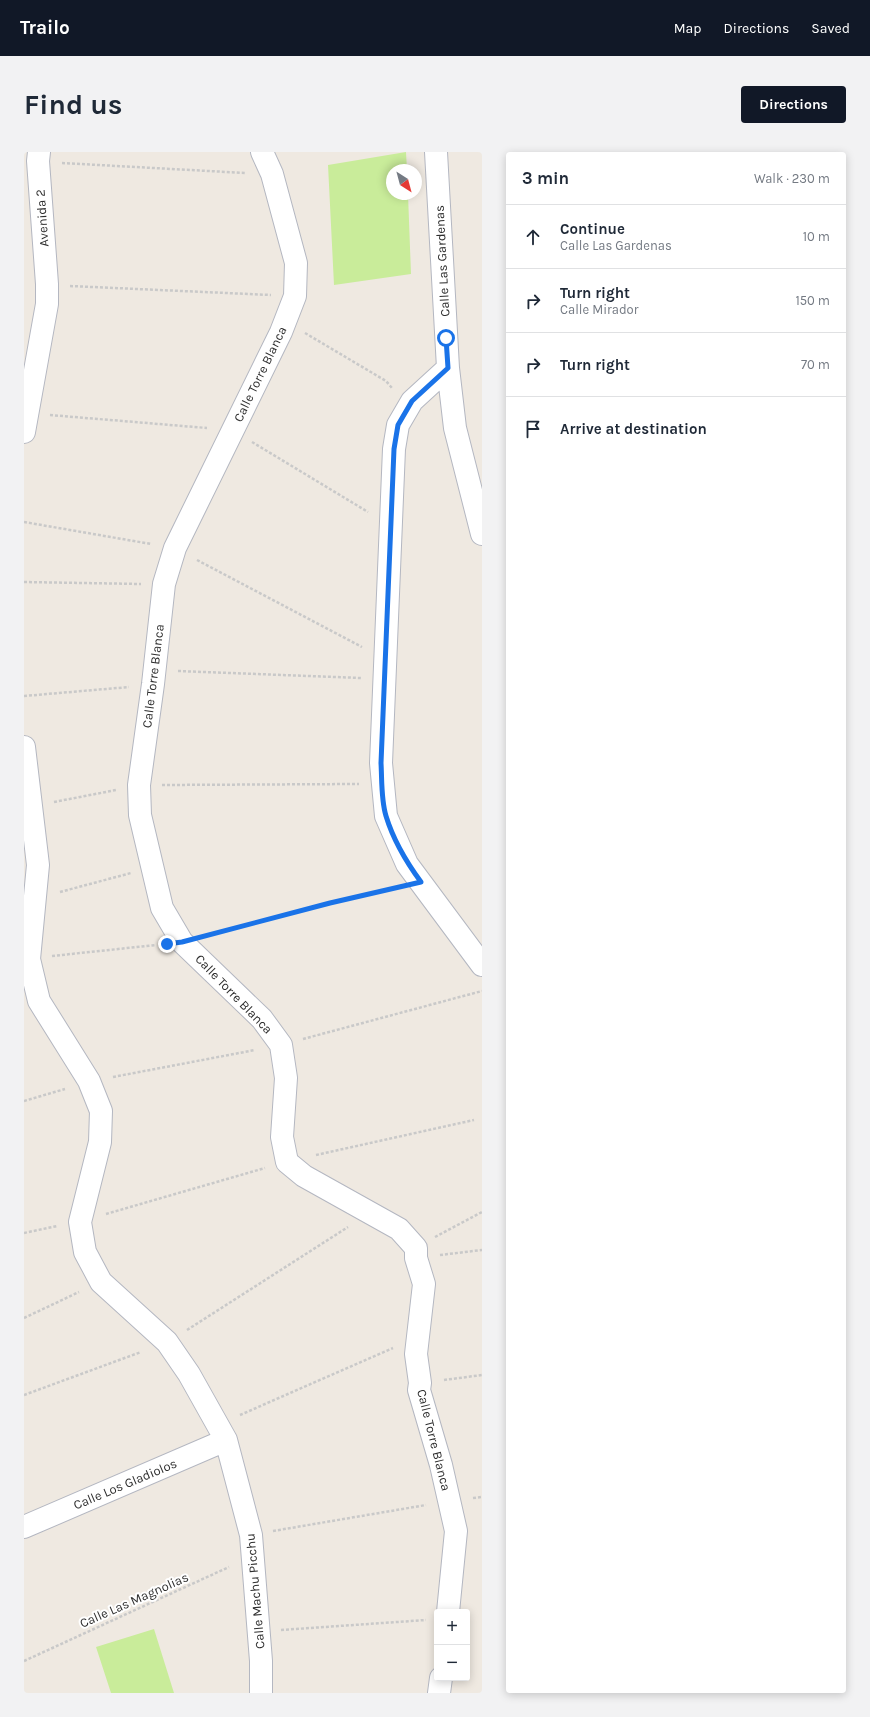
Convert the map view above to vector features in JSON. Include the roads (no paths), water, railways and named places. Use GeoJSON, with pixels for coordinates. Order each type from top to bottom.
{"type":"FeatureCollection","features":[{"type":"Feature","properties":{"kind":"street","name":"Calle Torre Blanca"},"geometry":{"type":"LineString","coordinates":[[262,152],[272,174],[296,263],[295,296],[285,322],[175,548],[164,584],[154,678],[139,785],[140,815],[162,908],[182,942],[262,1019],[282,1045],[286,1078],[282,1137],[287,1162],[304,1176],[399,1229],[416,1253],[424,1284],[416,1354],[420,1383],[419,1390],[441,1465],[456,1531],[439,1609]]}},
{"type":"Feature","properties":{"kind":"street","name":"Calle Las Gardenas"},"geometry":{"type":"LineString","coordinates":[[436,152],[448,368],[455,428],[482,534]]}},
{"type":"Feature","properties":{"kind":"street","name":"Avenida 2"},"geometry":{"type":"LineString","coordinates":[[24,432],[47,304],[47,284],[38,157]]}},
{"type":"Feature","properties":{"kind":"street"},"geometry":{"type":"LineString","coordinates":[[448,368],[412,401],[398,425],[394,449],[381,763],[382,784],[386,816],[407,864],[482,965]]}},
{"type":"Feature","properties":{"kind":"street","name":"Calle Machu Picchu"},"geometry":{"type":"LineString","coordinates":[[24,747],[38,866],[29,959],[39,1001],[89,1081],[101,1111],[100,1142],[80,1222],[85,1252],[101,1282],[167,1342],[189,1374],[222,1432],[251,1535],[259,1632],[261,1693]]}},
{"type":"Feature","properties":{"kind":"street","name":"Calle Los Gladiolos"},"geometry":{"type":"LineString","coordinates":[[24,1527],[222,1432]]}},
{"type":"Feature","properties":{"kind":"street"},"geometry":{"type":"LineString","coordinates":[[439,1693],[441,1681]]}}]}
